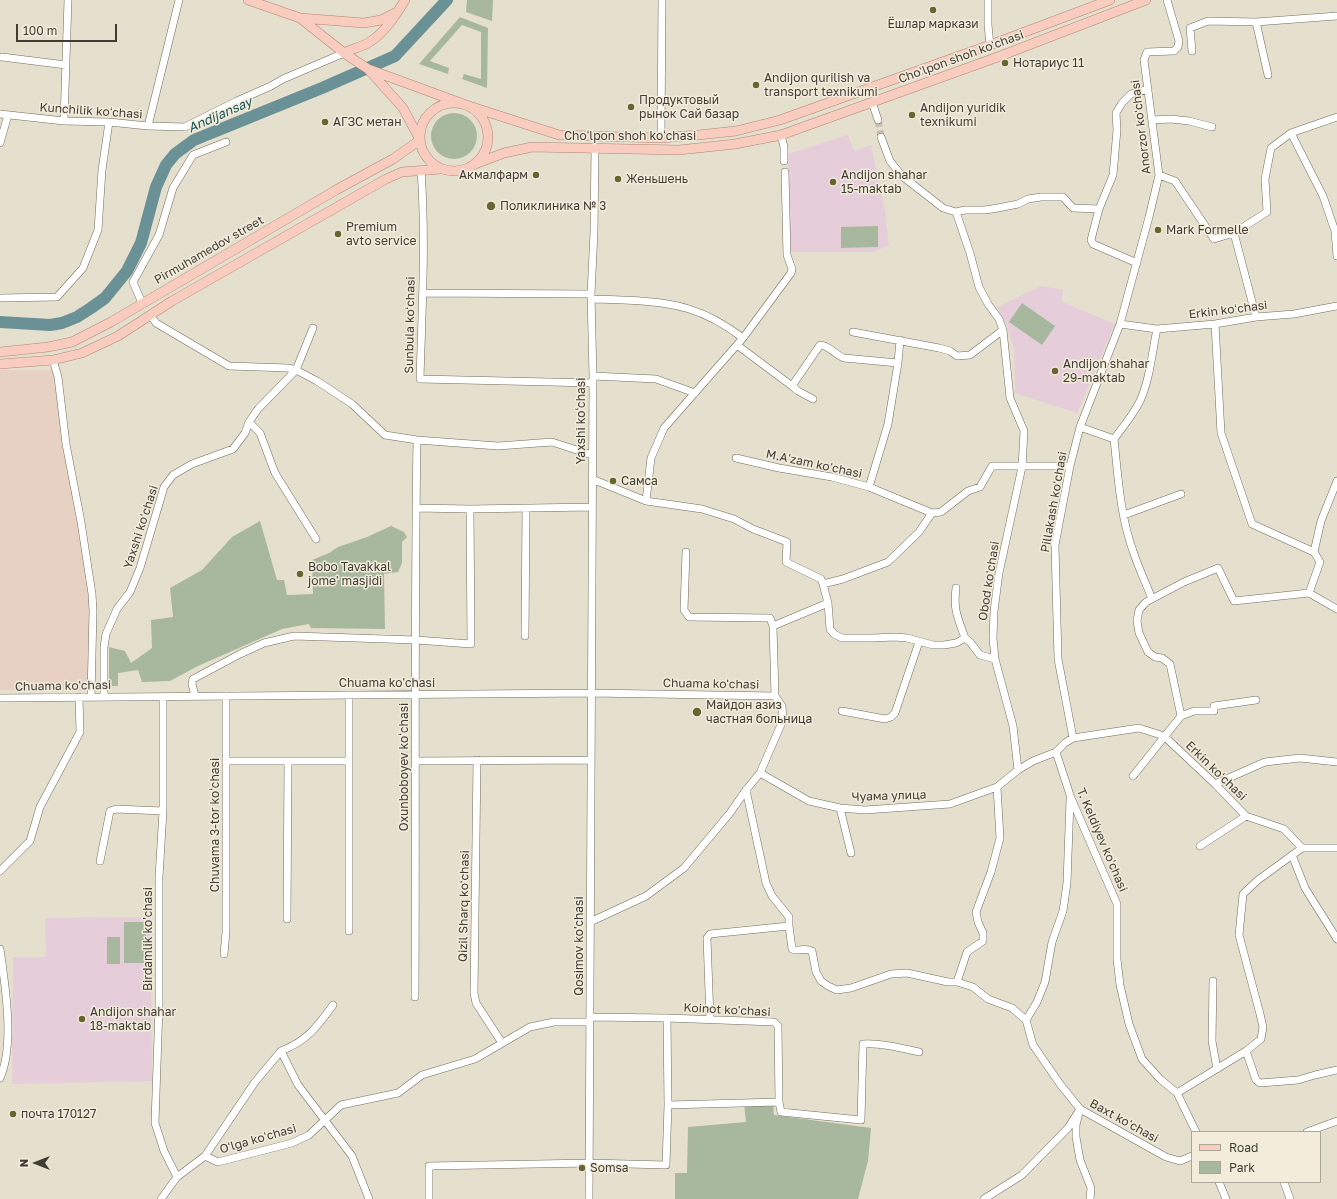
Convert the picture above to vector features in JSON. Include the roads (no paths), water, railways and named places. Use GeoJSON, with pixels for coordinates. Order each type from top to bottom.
{"type":"FeatureCollection","features":[{"type":"Feature","properties":{"kind":"main road"},"geometry":{"type":"LineString","coordinates":[[248,0],[300,18],[364,23],[381,20],[397,12]]}},
{"type":"Feature","properties":{"kind":"main road"},"geometry":{"type":"LineString","coordinates":[[344,52],[368,43],[385,27],[405,0]]}},
{"type":"Feature","properties":{"kind":"main road","name":"Choʻlpon shoh koʻchasi"},"geometry":{"type":"LineString","coordinates":[[466,106],[559,135],[661,138],[717,134],[736,131],[780,120],[990,45],[1110,0]]}},
{"type":"Feature","properties":{"kind":"main road","name":"Choʻlpon shoh koʻchasi"},"geometry":{"type":"LineString","coordinates":[[475,164],[504,153],[532,147],[660,150],[735,144],[781,135],[995,58],[1146,0]]}},
{"type":"Feature","properties":{"kind":"main road"},"geometry":{"type":"LineString","coordinates":[[300,18],[368,69],[402,108],[420,140],[426,158],[441,169]]}},
{"type":"Feature","properties":{"kind":"main road"},"geometry":{"type":"LineString","coordinates":[[990,45],[995,58]]}},
{"type":"Feature","properties":{"kind":"main road"},"geometry":{"type":"LineString","coordinates":[[0,364],[52,360],[82,353],[118,336],[172,302],[386,179],[402,172],[441,169],[459,171],[475,164],[483,155],[487,144],[487,132],[484,121],[476,112],[466,106],[368,69]]}},
{"type":"Feature","properties":{"kind":"main road"},"geometry":{"type":"LineString","coordinates":[[420,140],[421,128],[426,118],[434,110],[444,104],[455,103],[466,106]]}},
{"type":"Feature","properties":{"kind":"main road","name":"Pirmuhamedov street"},"geometry":{"type":"LineString","coordinates":[[0,352],[48,347],[72,342],[111,322],[336,190],[394,159],[420,140]]}},
{"type":"Feature","properties":{"kind":"street"},"geometry":{"type":"LineString","coordinates":[[64,121],[68,0]]}},
{"type":"Feature","properties":{"kind":"street","name":"Kunchilik koʻchasi"},"geometry":{"type":"LineString","coordinates":[[0,114],[64,121],[109,122],[148,126],[178,0]]}},
{"type":"Feature","properties":{"kind":"street"},"geometry":{"type":"LineString","coordinates":[[661,138],[662,0]]}},
{"type":"Feature","properties":{"kind":"street"},"geometry":{"type":"LineString","coordinates":[[988,0],[990,45]]}},
{"type":"Feature","properties":{"kind":"street","name":"Anorzor koʻchasi"},"geometry":{"type":"LineString","coordinates":[[1120,324],[1159,175],[1144,60],[1147,52],[1174,51],[1178,47],[1179,41],[1167,0]]}},
{"type":"Feature","properties":{"kind":"street"},"geometry":{"type":"LineString","coordinates":[[1192,51],[1190,28],[1208,21],[1256,22],[1337,16]]}},
{"type":"Feature","properties":{"kind":"street"},"geometry":{"type":"LineString","coordinates":[[1256,22],[1268,75]]}},
{"type":"Feature","properties":{"kind":"street"},"geometry":{"type":"LineString","coordinates":[[148,126],[185,127],[283,79],[344,52]]}},
{"type":"Feature","properties":{"kind":"street"},"geometry":{"type":"LineString","coordinates":[[2,57],[66,65]]}},
{"type":"Feature","properties":{"kind":"street"},"geometry":{"type":"LineString","coordinates":[[1137,263],[1092,242],[1099,209],[1113,176],[1117,130],[1116,113],[1122,103],[1131,94],[1148,89]]}},
{"type":"Feature","properties":{"kind":"street"},"geometry":{"type":"LineString","coordinates":[[872,102],[878,120]]}},
{"type":"Feature","properties":{"kind":"street"},"geometry":{"type":"LineString","coordinates":[[0,143],[8,115]]}},
{"type":"Feature","properties":{"kind":"street"},"geometry":{"type":"LineString","coordinates":[[1159,175],[1175,181],[1214,239],[1234,233],[1267,212],[1265,179],[1272,148],[1291,133],[1337,117]]}},
{"type":"Feature","properties":{"kind":"street"},"geometry":{"type":"LineString","coordinates":[[1152,120],[1171,119],[1189,121],[1212,128]]}},
{"type":"Feature","properties":{"kind":"street"},"geometry":{"type":"LineString","coordinates":[[0,298],[57,297],[83,268],[98,230],[102,170],[109,122]]}},
{"type":"Feature","properties":{"kind":"street"},"geometry":{"type":"LineString","coordinates":[[1291,133],[1323,196],[1335,231],[1337,256]]}},
{"type":"Feature","properties":{"kind":"street"},"geometry":{"type":"LineString","coordinates":[[781,135],[784,146],[784,160]]}},
{"type":"Feature","properties":{"kind":"street"},"geometry":{"type":"LineString","coordinates":[[881,137],[890,161],[902,176],[943,208],[956,212],[975,209],[989,210],[1018,204],[1028,199],[1051,196],[1063,197],[1073,208],[1099,209]]}},
{"type":"Feature","properties":{"kind":"street"},"geometry":{"type":"LineString","coordinates":[[142,303],[133,282],[159,235],[173,188],[193,155],[226,142]]}},
{"type":"Feature","properties":{"kind":"street","name":"Yaxshi koʻchasi"},"geometry":{"type":"LineString","coordinates":[[591,693],[593,379],[591,296],[594,232],[595,149]]}},
{"type":"Feature","properties":{"kind":"street","name":"Sunbula koʻchasi"},"geometry":{"type":"LineString","coordinates":[[421,170],[423,293],[420,379],[593,379]]}},
{"type":"Feature","properties":{"kind":"street"},"geometry":{"type":"LineString","coordinates":[[646,500],[651,458],[664,428],[743,338],[791,273],[792,268],[787,259],[784,172]]}},
{"type":"Feature","properties":{"kind":"street"},"geometry":{"type":"LineString","coordinates":[[853,332],[939,348],[950,351],[957,356],[966,356],[970,355],[1003,330],[999,319],[988,304],[979,287],[970,253],[956,212]]}},
{"type":"Feature","properties":{"kind":"street"},"geometry":{"type":"LineString","coordinates":[[1234,233],[1256,317]]}},
{"type":"Feature","properties":{"kind":"street"},"geometry":{"type":"LineString","coordinates":[[423,293],[591,296],[672,306],[689,309],[719,322],[743,338]]}},
{"type":"Feature","properties":{"kind":"street","name":"Erkin koʻchasi"},"geometry":{"type":"LineString","coordinates":[[1120,324],[1157,329],[1215,324],[1256,317],[1300,314],[1337,306]]}},
{"type":"Feature","properties":{"kind":"street"},"geometry":{"type":"LineString","coordinates":[[151,316],[156,323],[229,366],[288,368],[296,370],[317,380],[352,404],[385,434],[417,440],[498,446],[552,442],[592,455]]}},
{"type":"Feature","properties":{"kind":"street","name":"Pillakash koʻchasi"},"geometry":{"type":"LineString","coordinates":[[1073,738],[1058,659],[1055,545],[1070,466],[1080,427],[1120,324]]}},
{"type":"Feature","properties":{"kind":"street"},"geometry":{"type":"LineString","coordinates":[[1215,324],[1221,433],[1252,524],[1314,552],[1320,562],[1309,593]]}},
{"type":"Feature","properties":{"kind":"street","name":"Yaxshi koʻchasi"},"geometry":{"type":"LineString","coordinates":[[104,697],[104,646],[106,634],[117,610],[130,592],[140,568],[164,487],[174,475],[192,464],[232,449],[245,433],[249,422],[263,404],[296,370],[313,328]]}},
{"type":"Feature","properties":{"kind":"street"},"geometry":{"type":"LineString","coordinates":[[1152,599],[1132,550],[1118,482],[1114,439],[1132,415],[1140,401],[1145,387],[1157,329]]}},
{"type":"Feature","properties":{"kind":"street","name":"Obod koʻchasi"},"geometry":{"type":"LineString","coordinates":[[1003,330],[1010,398],[1024,431],[1022,467],[996,596],[993,638],[995,659],[1013,726],[1018,770]]}},
{"type":"Feature","properties":{"kind":"street"},"geometry":{"type":"LineString","coordinates":[[869,487],[888,424],[898,363],[900,340]]}},
{"type":"Feature","properties":{"kind":"street"},"geometry":{"type":"LineString","coordinates":[[736,345],[798,392],[813,399]]}},
{"type":"Feature","properties":{"kind":"street"},"geometry":{"type":"LineString","coordinates":[[792,386],[820,345],[825,346],[844,358],[898,363]]}},
{"type":"Feature","properties":{"kind":"street"},"geometry":{"type":"LineString","coordinates":[[52,360],[58,377],[66,444],[81,522],[92,594],[91,697]]}},
{"type":"Feature","properties":{"kind":"street"},"geometry":{"type":"LineString","coordinates":[[593,379],[656,379],[695,393]]}},
{"type":"Feature","properties":{"kind":"street"},"geometry":{"type":"LineString","coordinates":[[249,422],[260,433],[275,473],[316,539]]}},
{"type":"Feature","properties":{"kind":"street"},"geometry":{"type":"LineString","coordinates":[[1080,427],[1114,439]]}},
{"type":"Feature","properties":{"kind":"street","name":"Oxunboboyev koʻchasi"},"geometry":{"type":"LineString","coordinates":[[415,997],[416,761],[414,694],[416,640],[417,440]]}},
{"type":"Feature","properties":{"kind":"street","name":"M.Aʻzam koʻchasi"},"geometry":{"type":"LineString","coordinates":[[736,458],[779,468],[832,477],[869,487],[932,513]]}},
{"type":"Feature","properties":{"kind":"street"},"geometry":{"type":"LineString","coordinates":[[823,584],[843,579],[888,562],[919,532],[932,513],[941,512],[968,491],[980,487],[992,466],[1070,466]]}},
{"type":"Feature","properties":{"kind":"street"},"geometry":{"type":"LineString","coordinates":[[592,480],[646,500],[702,509],[734,519],[753,529],[787,542],[786,562],[821,579],[828,603],[830,628],[834,634],[842,638],[895,637],[907,638],[933,645],[956,643],[965,638]]}},
{"type":"Feature","properties":{"kind":"street"},"geometry":{"type":"LineString","coordinates":[[1314,552],[1321,521],[1337,481]]}},
{"type":"Feature","properties":{"kind":"street"},"geometry":{"type":"LineString","coordinates":[[1124,515],[1181,494]]}},
{"type":"Feature","properties":{"kind":"street"},"geometry":{"type":"LineString","coordinates":[[416,508],[526,509],[592,507]]}},
{"type":"Feature","properties":{"kind":"street"},"geometry":{"type":"LineString","coordinates":[[195,696],[192,684],[193,679],[264,643],[294,636],[416,640],[471,644],[470,509]]}},
{"type":"Feature","properties":{"kind":"street"},"geometry":{"type":"LineString","coordinates":[[525,636],[526,509]]}},
{"type":"Feature","properties":{"kind":"street"},"geometry":{"type":"LineString","coordinates":[[590,922],[646,896],[684,868],[730,813],[760,773],[783,720],[782,706],[775,696],[773,626],[770,618],[689,617],[684,610],[686,552]]}},
{"type":"Feature","properties":{"kind":"street"},"geometry":{"type":"LineString","coordinates":[[1181,716],[1170,664],[1162,658],[1155,657],[1148,652],[1139,633],[1137,621],[1139,610],[1146,602],[1184,582],[1218,568],[1234,601],[1309,593],[1337,609]]}},
{"type":"Feature","properties":{"kind":"street"},"geometry":{"type":"LineString","coordinates":[[956,588],[954,601],[955,608],[965,638],[980,655],[995,659]]}},
{"type":"Feature","properties":{"kind":"street"},"geometry":{"type":"LineString","coordinates":[[773,626],[828,603]]}},
{"type":"Feature","properties":{"kind":"street"},"geometry":{"type":"LineString","coordinates":[[842,711],[885,719],[891,717],[895,713],[918,642]]}},
{"type":"Feature","properties":{"kind":"street","name":"Chuama ko'chasi"},"geometry":{"type":"LineString","coordinates":[[0,698],[591,693],[775,696]]}},
{"type":"Feature","properties":{"kind":"street","name":"Qosimov ko'chasi"},"geometry":{"type":"LineString","coordinates":[[590,1199],[591,693]]}},
{"type":"Feature","properties":{"kind":"street"},"geometry":{"type":"LineString","coordinates":[[349,695],[349,932]]}},
{"type":"Feature","properties":{"kind":"street","name":"Chuvama 3-tor koʻchasi"},"geometry":{"type":"LineString","coordinates":[[224,954],[226,932],[226,696]]}},
{"type":"Feature","properties":{"kind":"street"},"geometry":{"type":"LineString","coordinates":[[0,872],[30,841],[40,807],[80,732],[79,697]]}},
{"type":"Feature","properties":{"kind":"street","name":"Birdamlik ko'chasi"},"geometry":{"type":"LineString","coordinates":[[163,697],[163,811],[159,877],[159,1006],[155,1123],[164,1151],[178,1178]]}},
{"type":"Feature","properties":{"kind":"street"},"geometry":{"type":"LineString","coordinates":[[1133,776],[1181,716],[1194,712],[1214,711],[1214,706],[1256,700]]}},
{"type":"Feature","properties":{"kind":"street","name":"Erkin koʻchasi"},"geometry":{"type":"LineString","coordinates":[[1073,738],[1139,728],[1164,736],[1246,816],[1284,829],[1302,848]]}},
{"type":"Feature","properties":{"kind":"street","name":"Чуама улица"},"geometry":{"type":"LineString","coordinates":[[760,773],[809,801],[840,808],[865,810],[950,804],[997,788],[1018,770],[1033,761],[1056,752],[1065,743],[1073,738]]}},
{"type":"Feature","properties":{"kind":"street","name":"T. Keldiyev ko'chasi"},"geometry":{"type":"LineString","coordinates":[[1056,752],[1070,798],[1117,904],[1117,959],[1120,985],[1129,1024],[1142,1059],[1160,1079],[1177,1093],[1196,1131]]}},
{"type":"Feature","properties":{"kind":"street"},"geometry":{"type":"LineString","coordinates":[[1214,784],[1265,762],[1300,758],[1337,762]]}},
{"type":"Feature","properties":{"kind":"street","name":"Qizil Sharq koʻchasi"},"geometry":{"type":"LineString","coordinates":[[477,760],[474,993],[476,1003],[502,1044]]}},
{"type":"Feature","properties":{"kind":"street"},"geometry":{"type":"LineString","coordinates":[[416,761],[591,760]]}},
{"type":"Feature","properties":{"kind":"street"},"geometry":{"type":"LineString","coordinates":[[226,761],[348,761]]}},
{"type":"Feature","properties":{"kind":"street"},"geometry":{"type":"LineString","coordinates":[[287,919],[288,762]]}},
{"type":"Feature","properties":{"kind":"street"},"geometry":{"type":"LineString","coordinates":[[957,982],[967,952],[983,941],[983,933],[978,922],[976,912],[991,872],[1000,838],[997,788]]}},
{"type":"Feature","properties":{"kind":"street"},"geometry":{"type":"LineString","coordinates":[[746,790],[766,883],[772,896],[789,917],[792,949],[795,951],[808,949],[812,951],[816,972],[821,981],[837,990],[851,988],[891,974],[907,973],[948,982],[957,982],[974,988],[988,999],[1012,1008],[1026,1020],[1033,1045],[1060,1084],[1080,1109],[1075,1130],[1080,1160],[1091,1188],[1090,1199]]}},
{"type":"Feature","properties":{"kind":"street"},"geometry":{"type":"LineString","coordinates":[[1026,1020],[1037,1002],[1045,982],[1052,942],[1064,911],[1068,883],[1070,798]]}},
{"type":"Feature","properties":{"kind":"street"},"geometry":{"type":"LineString","coordinates":[[840,808],[851,853]]}},
{"type":"Feature","properties":{"kind":"street"},"geometry":{"type":"LineString","coordinates":[[100,860],[110,811],[116,809],[163,811]]}},
{"type":"Feature","properties":{"kind":"street"},"geometry":{"type":"LineString","coordinates":[[1200,846],[1246,816]]}},
{"type":"Feature","properties":{"kind":"street"},"geometry":{"type":"LineString","coordinates":[[1177,1093],[1246,1051],[1261,1039],[1262,1026],[1256,996],[1239,935],[1244,894],[1258,880],[1302,848],[1337,848]]}},
{"type":"Feature","properties":{"kind":"street"},"geometry":{"type":"LineString","coordinates":[[1292,855],[1305,888],[1337,939]]}},
{"type":"Feature","properties":{"kind":"street"},"geometry":{"type":"LineString","coordinates":[[710,1019],[707,938],[710,934],[789,926]]}},
{"type":"Feature","properties":{"kind":"street"},"geometry":{"type":"LineString","coordinates":[[0,949],[6,987],[8,1040],[6,1061],[0,1078]]}},
{"type":"Feature","properties":{"kind":"street"},"geometry":{"type":"LineString","coordinates":[[1213,981],[1212,1041],[1217,1069]]}},
{"type":"Feature","properties":{"kind":"street"},"geometry":{"type":"LineString","coordinates":[[205,1156],[255,1082],[281,1051],[295,1046],[308,1036],[333,1005]]}},
{"type":"Feature","properties":{"kind":"street"},"geometry":{"type":"LineString","coordinates":[[429,1199],[429,1166],[590,1163],[666,1165],[668,1105],[667,1018]]}},
{"type":"Feature","properties":{"kind":"street","name":"Koinot ko'chasi"},"geometry":{"type":"LineString","coordinates":[[590,1019],[667,1018],[774,1022],[778,1026],[779,1102]]}},
{"type":"Feature","properties":{"kind":"street","name":"Oʻlga koʻchasi"},"geometry":{"type":"LineString","coordinates":[[161,1199],[178,1178],[205,1156],[218,1162],[292,1143],[309,1135],[341,1105],[398,1093],[422,1075],[469,1062],[530,1027],[554,1022],[590,1019]]}},
{"type":"Feature","properties":{"kind":"street"},"geometry":{"type":"LineString","coordinates":[[668,1105],[779,1102],[782,1112],[861,1120],[863,1044],[901,1048],[919,1052]]}},
{"type":"Feature","properties":{"kind":"street"},"geometry":{"type":"LineString","coordinates":[[281,1051],[298,1085],[352,1156],[369,1199]]}},
{"type":"Feature","properties":{"kind":"street"},"geometry":{"type":"LineString","coordinates":[[1246,1051],[1256,1080],[1260,1083],[1298,1080],[1315,1074],[1337,1070]]}},
{"type":"Feature","properties":{"kind":"street","name":"Baxt koʻchasi"},"geometry":{"type":"LineString","coordinates":[[984,1199],[1022,1175],[1068,1128],[1080,1109],[1166,1157],[1180,1161],[1191,1156]]}},
{"type":"Feature","properties":{"kind":"street"},"geometry":{"type":"LineString","coordinates":[[1310,1131],[1337,1121]]}},
{"type":"Feature","properties":{"kind":"street"},"geometry":{"type":"LineString","coordinates":[[1219,1183],[1226,1199]]}},
{"type":"Feature","properties":{"kind":"street"},"geometry":{"type":"LineString","coordinates":[[1284,1183],[1290,1199]]}},
{"type":"Feature","properties":{"kind":"waterway","name":"Andijansay"},"geometry":{"type":"LineString","coordinates":[[0,322],[50,325],[62,323],[77,317],[105,298],[127,271],[141,243],[156,187],[166,165],[175,154],[194,140],[322,88],[395,56],[447,0]]}},
{"type":"Feature","properties":{"kind":"tunnel"},"geometry":{"type":"LineString","coordinates":[[878,120],[881,137]]}},
{"type":"Feature","properties":{"kind":"place","name":"Ёшлар маркази"},"geometry":{"type":"Point","coordinates":[933,10]}},
{"type":"Feature","properties":{"kind":"place","name":"Нотариус 11"},"geometry":{"type":"Point","coordinates":[1005,63]}},
{"type":"Feature","properties":{"kind":"place","name":"Andijon qurilish va transport texnikumi"},"geometry":{"type":"Point","coordinates":[756,85]}},
{"type":"Feature","properties":{"kind":"place","name":"Продуктовый рынок Сай базар"},"geometry":{"type":"Point","coordinates":[631,107]}},
{"type":"Feature","properties":{"kind":"place","name":"Andijon yuridik texnikumi"},"geometry":{"type":"Point","coordinates":[912,115]}},
{"type":"Feature","properties":{"kind":"place","name":"АГЗС метан"},"geometry":{"type":"Point","coordinates":[325,122]}},
{"type":"Feature","properties":{"kind":"place","name":"Акмалфарм"},"geometry":{"type":"Point","coordinates":[536,175]}},
{"type":"Feature","properties":{"kind":"place","name":"Женьшень"},"geometry":{"type":"Point","coordinates":[618,179]}},
{"type":"Feature","properties":{"kind":"place","name":"Andijon shahar 15-maktab"},"geometry":{"type":"Point","coordinates":[833,182]}},
{"type":"Feature","properties":{"kind":"place","name":"Поликлиника № 3"},"geometry":{"type":"Point","coordinates":[491,206]}},
{"type":"Feature","properties":{"kind":"place","name":"Mark Formelle"},"geometry":{"type":"Point","coordinates":[1158,230]}},
{"type":"Feature","properties":{"kind":"place","name":"Premium avto service"},"geometry":{"type":"Point","coordinates":[338,234]}},
{"type":"Feature","properties":{"kind":"place","name":"Andijon shahar 29-maktab"},"geometry":{"type":"Point","coordinates":[1055,371]}},
{"type":"Feature","properties":{"kind":"place","name":"Самса"},"geometry":{"type":"Point","coordinates":[613,481]}},
{"type":"Feature","properties":{"kind":"place","name":"Bobo Tavakkal jome' masjidi"},"geometry":{"type":"Point","coordinates":[300,574]}},
{"type":"Feature","properties":{"kind":"place","name":"Майдон азиз частная больница"},"geometry":{"type":"Point","coordinates":[697,712]}},
{"type":"Feature","properties":{"kind":"place","name":"Andijon shahar 18-maktab"},"geometry":{"type":"Point","coordinates":[82,1019]}},
{"type":"Feature","properties":{"kind":"place","name":"почта 170127"},"geometry":{"type":"Point","coordinates":[13,1114]}},
{"type":"Feature","properties":{"kind":"place","name":"Somsa"},"geometry":{"type":"Point","coordinates":[582,1168]}}]}
